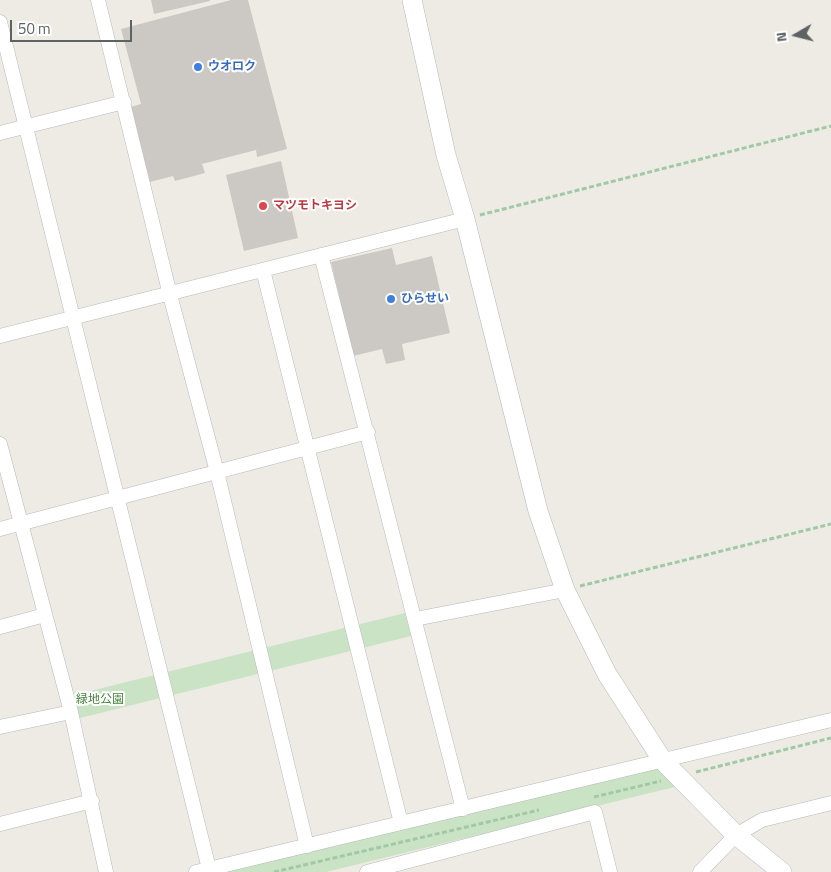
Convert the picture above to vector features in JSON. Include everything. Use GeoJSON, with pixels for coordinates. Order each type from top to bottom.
{"type":"FeatureCollection","features":[{"type":"Feature","properties":{"kind":"street"},"geometry":{"type":"LineString","coordinates":[[98,0],[170,295],[217,472],[307,846]]}},
{"type":"Feature","properties":{"kind":"street"},"geometry":{"type":"LineString","coordinates":[[412,0],[446,155],[465,219],[538,511],[565,590],[607,674],[663,762],[736,835],[782,872]]}},
{"type":"Feature","properties":{"kind":"street"},"geometry":{"type":"LineString","coordinates":[[0,22],[118,498],[202,871],[663,762],[831,720]]}},
{"type":"Feature","properties":{"kind":"street"},"geometry":{"type":"LineString","coordinates":[[0,132],[124,102]]}},
{"type":"Feature","properties":{"kind":"street"},"geometry":{"type":"LineString","coordinates":[[0,336],[170,295],[465,219]]}},
{"type":"Feature","properties":{"kind":"street"},"geometry":{"type":"LineString","coordinates":[[321,255],[368,432],[463,809]]}},
{"type":"Feature","properties":{"kind":"street"},"geometry":{"type":"LineString","coordinates":[[263,270],[401,823]]}},
{"type":"Feature","properties":{"kind":"street"},"geometry":{"type":"LineString","coordinates":[[0,529],[368,432]]}},
{"type":"Feature","properties":{"kind":"street"},"geometry":{"type":"LineString","coordinates":[[0,444],[71,712],[106,872]]}},
{"type":"Feature","properties":{"kind":"street"},"geometry":{"type":"LineString","coordinates":[[415,619],[565,590]]}},
{"type":"Feature","properties":{"kind":"street"},"geometry":{"type":"LineString","coordinates":[[0,627],[45,616]]}},
{"type":"Feature","properties":{"kind":"street"},"geometry":{"type":"LineString","coordinates":[[0,727],[71,712]]}},
{"type":"Feature","properties":{"kind":"street"},"geometry":{"type":"LineString","coordinates":[[0,824],[92,801]]}},
{"type":"Feature","properties":{"kind":"street"},"geometry":{"type":"LineString","coordinates":[[700,872],[736,835],[762,820],[831,803]]}},
{"type":"Feature","properties":{"kind":"street"},"geometry":{"type":"LineString","coordinates":[[367,872],[595,812],[610,872]]}},
{"type":"Feature","properties":{"kind":"path"},"geometry":{"type":"LineString","coordinates":[[465,219],[831,126]]}},
{"type":"Feature","properties":{"kind":"path"},"geometry":{"type":"LineString","coordinates":[[565,590],[831,524]]}},
{"type":"Feature","properties":{"kind":"green space","name":"緑地公園"},"geometry":{"type":"Polygon","coordinates":[[[405,613],[411,636],[80,718],[74,695],[405,613]]]}},
{"type":"Feature","properties":{"kind":"green space"},"geometry":{"type":"Polygon","coordinates":[[[663,765],[683,785],[326,872],[213,872],[663,765]]]}},
{"type":"Feature","properties":{"kind":"building"},"geometry":{"type":"Polygon","coordinates":[[[151,0],[210,0],[210,1],[154,14],[151,0]]]}},
{"type":"Feature","properties":{"kind":"building","name":"ウオロク"},"geometry":{"type":"Polygon","coordinates":[[[231,0],[248,0],[287,149],[257,157],[256,150],[202,164],[205,173],[175,181],[173,176],[150,182],[131,107],[141,104],[121,29],[231,0]]]}},
{"type":"Feature","properties":{"kind":"building","name":"マツモトキヨシ"},"geometry":{"type":"Polygon","coordinates":[[[281,161],[298,238],[244,251],[226,175],[281,161]]]}},
{"type":"Feature","properties":{"kind":"building","name":"ひらせい"},"geometry":{"type":"Polygon","coordinates":[[[392,248],[396,265],[432,256],[450,333],[402,344],[405,360],[386,364],[382,349],[353,356],[331,262],[392,248]]]}},
{"type":"Feature","properties":{"kind":"place","name":"ウオロク"},"geometry":{"type":"Point","coordinates":[198,67]}},
{"type":"Feature","properties":{"kind":"place","name":"マツモトキヨシ"},"geometry":{"type":"Point","coordinates":[263,206]}},
{"type":"Feature","properties":{"kind":"place","name":"ひらせい"},"geometry":{"type":"Point","coordinates":[391,299]}}]}
